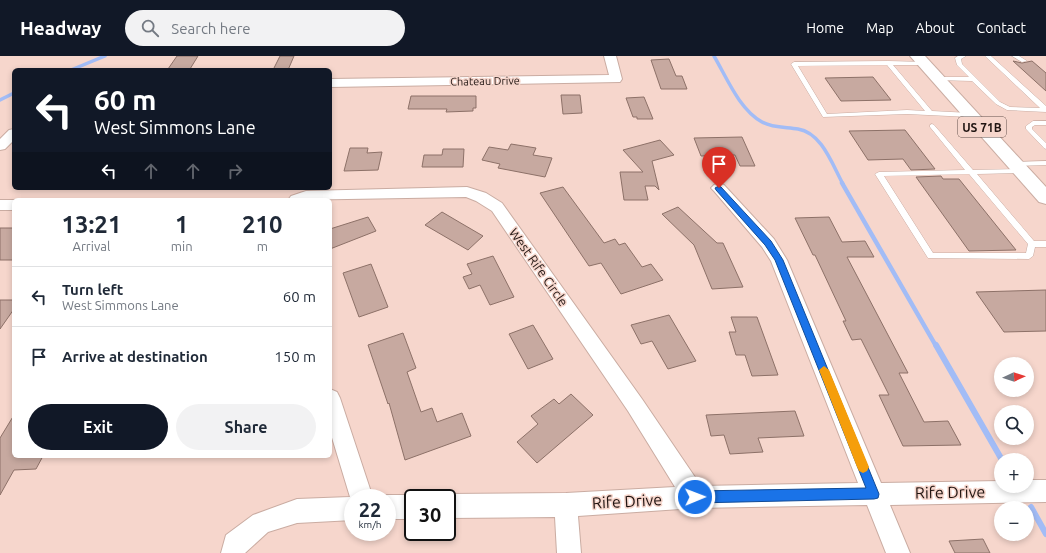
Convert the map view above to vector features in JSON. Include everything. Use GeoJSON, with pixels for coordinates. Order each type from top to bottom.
{"type":"FeatureCollection","features":[{"type":"Feature","properties":{"kind":"main road","name":"US 71B"},"geometry":{"type":"LineString","coordinates":[[920,59],[1046,198]]}},
{"type":"Feature","properties":{"kind":"street","name":"Chateau Drive"},"geometry":{"type":"LineString","coordinates":[[332,83],[616,79],[610,56]]}},
{"type":"Feature","properties":{"kind":"street"},"geometry":{"type":"LineString","coordinates":[[0,146],[12,135]]}},
{"type":"Feature","properties":{"kind":"street"},"geometry":{"type":"LineString","coordinates":[[719,188],[768,243],[779,260],[898,553]]}},
{"type":"Feature","properties":{"kind":"street","name":"West Rife Circle"},"geometry":{"type":"LineString","coordinates":[[301,198],[306,196],[467,192],[481,197],[497,207],[636,405],[695,497]]}},
{"type":"Feature","properties":{"kind":"street"},"geometry":{"type":"LineString","coordinates":[[0,205],[12,205]]}},
{"type":"Feature","properties":{"kind":"street"},"geometry":{"type":"LineString","coordinates":[[332,404],[359,489]]}},
{"type":"Feature","properties":{"kind":"street","name":"Rife Drive"},"geometry":{"type":"LineString","coordinates":[[456,506],[566,504],[695,497],[1046,491]]}},
{"type":"Feature","properties":{"kind":"street"},"geometry":{"type":"LineString","coordinates":[[566,504],[569,553]]}},
{"type":"Feature","properties":{"kind":"street"},"geometry":{"type":"LineString","coordinates":[[232,553],[235,544],[261,523],[297,511],[344,508]]}},
{"type":"Feature","properties":{"kind":"lane"},"geometry":{"type":"LineString","coordinates":[[963,56],[958,58],[959,64],[998,103],[1009,108],[1046,110]]}},
{"type":"Feature","properties":{"kind":"lane"},"geometry":{"type":"LineString","coordinates":[[988,56],[1046,110]]}},
{"type":"Feature","properties":{"kind":"lane"},"geometry":{"type":"LineString","coordinates":[[1015,56],[1024,61]]}},
{"type":"Feature","properties":{"kind":"lane"},"geometry":{"type":"LineString","coordinates":[[920,59],[888,63],[794,64],[825,116],[930,113],[970,115]]}},
{"type":"Feature","properties":{"kind":"lane"},"geometry":{"type":"LineString","coordinates":[[888,63],[930,113]]}},
{"type":"Feature","properties":{"kind":"lane"},"geometry":{"type":"LineString","coordinates":[[938,79],[974,79]]}},
{"type":"Feature","properties":{"kind":"lane"},"geometry":{"type":"LineString","coordinates":[[1046,123],[1033,124],[1029,126],[1029,129],[1046,147]]}},
{"type":"Feature","properties":{"kind":"lane"},"geometry":{"type":"LineString","coordinates":[[932,126],[1032,244],[1046,244]]}},
{"type":"Feature","properties":{"kind":"lane"},"geometry":{"type":"LineString","coordinates":[[1032,244],[1029,256],[931,256],[879,174],[972,173],[1046,163]]}},
{"type":"Feature","properties":{"kind":"building"},"geometry":{"type":"Polygon","coordinates":[[[177,56],[198,56],[191,68],[169,68],[177,56]]]}},
{"type":"Feature","properties":{"kind":"building"},"geometry":{"type":"Polygon","coordinates":[[[280,56],[294,56],[289,68],[274,68],[280,56]]]}},
{"type":"Feature","properties":{"kind":"building"},"geometry":{"type":"Polygon","coordinates":[[[669,59],[676,76],[682,76],[687,89],[661,89],[651,60],[669,59]]]}},
{"type":"Feature","properties":{"kind":"building"},"geometry":{"type":"Polygon","coordinates":[[[1013,61],[1022,63],[1032,61],[1046,73],[1046,91],[1013,61]]]}},
{"type":"Feature","properties":{"kind":"building"},"geometry":{"type":"Polygon","coordinates":[[[873,77],[891,100],[841,101],[825,78],[873,77]]]}},
{"type":"Feature","properties":{"kind":"building"},"geometry":{"type":"Polygon","coordinates":[[[561,95],[580,95],[582,113],[563,114],[561,95]]]}},
{"type":"Feature","properties":{"kind":"building"},"geometry":{"type":"Polygon","coordinates":[[[411,96],[476,96],[476,108],[473,108],[473,111],[446,112],[447,109],[408,109],[411,96]]]}},
{"type":"Feature","properties":{"kind":"building"},"geometry":{"type":"Polygon","coordinates":[[[644,97],[653,119],[637,119],[637,117],[633,117],[626,98],[644,97]]]}},
{"type":"Feature","properties":{"kind":"building"},"geometry":{"type":"Polygon","coordinates":[[[905,130],[935,169],[911,170],[903,159],[868,160],[849,131],[905,130]]]}},
{"type":"Feature","properties":{"kind":"building"},"geometry":{"type":"Polygon","coordinates":[[[742,137],[755,166],[740,166],[735,155],[701,156],[694,138],[742,137]]]}},
{"type":"Feature","properties":{"kind":"building"},"geometry":{"type":"Polygon","coordinates":[[[660,140],[674,155],[652,161],[659,190],[655,186],[645,186],[648,200],[624,200],[620,172],[643,172],[623,150],[660,140]]]}},
{"type":"Feature","properties":{"kind":"building"},"geometry":{"type":"Polygon","coordinates":[[[511,144],[536,148],[533,155],[552,158],[545,177],[498,168],[500,164],[482,160],[489,147],[508,150],[511,144]]]}},
{"type":"Feature","properties":{"kind":"building"},"geometry":{"type":"Polygon","coordinates":[[[350,148],[368,148],[367,153],[382,152],[378,170],[344,171],[350,148]]]}},
{"type":"Feature","properties":{"kind":"building"},"geometry":{"type":"Polygon","coordinates":[[[443,149],[464,149],[463,167],[422,167],[424,155],[442,155],[443,149]]]}},
{"type":"Feature","properties":{"kind":"building"},"geometry":{"type":"Polygon","coordinates":[[[941,176],[943,179],[959,179],[1016,250],[969,251],[916,177],[941,176]]]}},
{"type":"Feature","properties":{"kind":"building"},"geometry":{"type":"Polygon","coordinates":[[[563,187],[604,243],[615,239],[619,245],[625,243],[642,267],[651,264],[663,280],[621,294],[601,263],[589,266],[540,193],[563,187]]]}},
{"type":"Feature","properties":{"kind":"building"},"geometry":{"type":"Polygon","coordinates":[[[678,207],[717,243],[723,243],[743,287],[712,289],[694,245],[662,214],[678,207]]]}},
{"type":"Feature","properties":{"kind":"building"},"geometry":{"type":"Polygon","coordinates":[[[442,212],[483,236],[468,250],[425,225],[442,212]]]}},
{"type":"Feature","properties":{"kind":"building"},"geometry":{"type":"Polygon","coordinates":[[[368,217],[376,231],[332,248],[332,228],[368,217]]]}},
{"type":"Feature","properties":{"kind":"building"},"geometry":{"type":"Polygon","coordinates":[[[829,217],[842,242],[865,241],[874,257],[847,257],[908,373],[899,373],[924,422],[948,421],[961,445],[903,446],[879,395],[889,395],[861,339],[852,340],[843,321],[846,321],[815,255],[813,255],[795,218],[829,217]]]}},
{"type":"Feature","properties":{"kind":"building"},"geometry":{"type":"Polygon","coordinates":[[[0,228],[12,228],[12,260],[0,260],[0,228]]]}},
{"type":"Feature","properties":{"kind":"building"},"geometry":{"type":"Polygon","coordinates":[[[493,256],[514,297],[490,305],[480,285],[469,289],[463,277],[472,274],[467,264],[493,256]]]}},
{"type":"Feature","properties":{"kind":"building"},"geometry":{"type":"Polygon","coordinates":[[[371,264],[388,307],[359,317],[343,273],[371,264]]]}},
{"type":"Feature","properties":{"kind":"building"},"geometry":{"type":"Polygon","coordinates":[[[1046,290],[1046,331],[1004,332],[976,292],[1046,290]]]}},
{"type":"Feature","properties":{"kind":"building"},"geometry":{"type":"Polygon","coordinates":[[[0,300],[12,300],[12,312],[0,329],[0,300]]]}},
{"type":"Feature","properties":{"kind":"building"},"geometry":{"type":"Polygon","coordinates":[[[669,315],[696,361],[668,369],[652,341],[641,344],[631,325],[669,315]]]}},
{"type":"Feature","properties":{"kind":"building"},"geometry":{"type":"Polygon","coordinates":[[[731,317],[757,317],[778,375],[752,376],[745,355],[736,355],[729,332],[736,332],[731,317]]]}},
{"type":"Feature","properties":{"kind":"building"},"geometry":{"type":"Polygon","coordinates":[[[533,325],[553,359],[528,369],[509,334],[533,325]]]}},
{"type":"Feature","properties":{"kind":"building"},"geometry":{"type":"Polygon","coordinates":[[[403,333],[416,368],[407,372],[421,412],[432,408],[437,422],[462,413],[471,436],[405,460],[389,403],[388,404],[368,345],[403,333]]]}},
{"type":"Feature","properties":{"kind":"building"},"geometry":{"type":"Polygon","coordinates":[[[571,394],[593,415],[537,463],[517,442],[538,424],[531,416],[554,399],[559,404],[571,394]]]}},
{"type":"Feature","properties":{"kind":"building"},"geometry":{"type":"Polygon","coordinates":[[[795,411],[804,436],[758,438],[763,452],[730,454],[724,435],[711,436],[706,415],[795,411]]]}},
{"type":"Feature","properties":{"kind":"building"},"geometry":{"type":"Polygon","coordinates":[[[12,418],[12,458],[42,458],[36,469],[14,470],[0,495],[0,438],[12,418]]]}},
{"type":"Feature","properties":{"kind":"building"},"geometry":{"type":"Polygon","coordinates":[[[983,539],[990,553],[955,553],[949,541],[983,539]]]}},
{"type":"Feature","properties":{"kind":"waterway"},"geometry":{"type":"LineString","coordinates":[[76,68],[105,56]]}},
{"type":"Feature","properties":{"kind":"waterway"},"geometry":{"type":"LineString","coordinates":[[714,56],[734,92],[754,116],[766,124],[798,129],[814,136],[825,150],[843,184]]}},
{"type":"Feature","properties":{"kind":"waterway"},"geometry":{"type":"LineString","coordinates":[[0,100],[12,94]]}},
{"type":"Feature","properties":{"kind":"waterway"},"geometry":{"type":"LineString","coordinates":[[842,183],[936,346]]}},
{"type":"Feature","properties":{"kind":"waterway"},"geometry":{"type":"LineString","coordinates":[[936,345],[998,453]]}},
{"type":"Feature","properties":{"kind":"waterway"},"geometry":{"type":"LineString","coordinates":[[1034,512],[1046,534]]}},
{"type":"Feature","properties":{"kind":"slow traffic"},"geometry":{"type":"LineString","coordinates":[[824,370],[863,467]]}},
{"type":"Feature","properties":{"kind":"route"},"geometry":{"type":"LineString","coordinates":[[695,497],[874,494],[779,260],[768,243],[719,188]]}}]}
